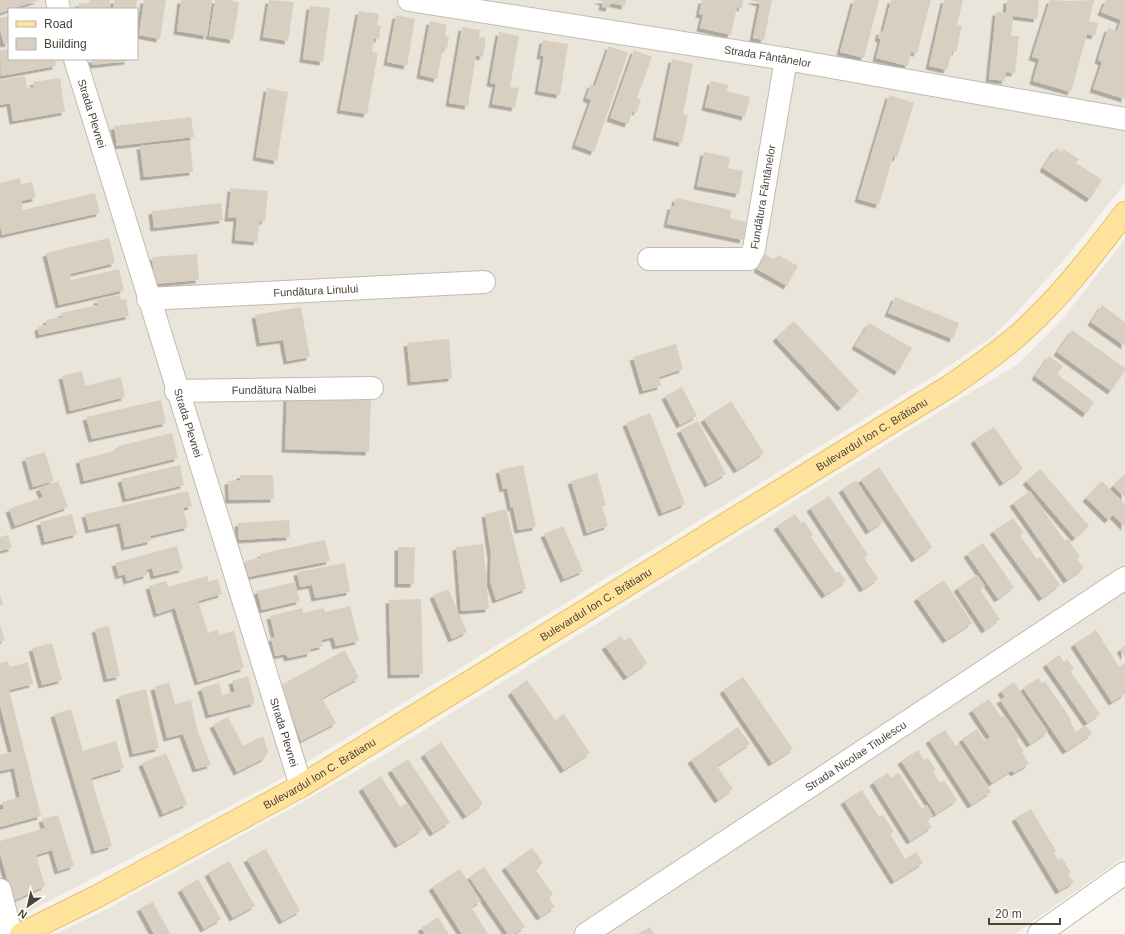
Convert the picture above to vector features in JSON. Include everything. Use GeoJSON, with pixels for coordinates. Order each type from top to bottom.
{"type":"FeatureCollection","features":[{"type":"Feature","properties":{"kind":"main road","name":"Bulevardul Ion C. Brătianu"},"geometry":{"type":"LineString","coordinates":[[21,934],[96,897],[300,786],[977,368],[1026,328],[1054,299],[1125,212]]}},
{"type":"Feature","properties":{"kind":"street","name":"Strada Fântânelor"},"geometry":{"type":"LineString","coordinates":[[409,0],[786,59],[1125,119]]}},
{"type":"Feature","properties":{"kind":"street","name":"Fundătura Fântânelor"},"geometry":{"type":"LineString","coordinates":[[649,259],[749,260],[754,250],[786,59]]}},
{"type":"Feature","properties":{"kind":"street","name":"Strada Plevnei"},"geometry":{"type":"LineString","coordinates":[[75,60],[176,391],[300,786]]}},
{"type":"Feature","properties":{"kind":"street","name":"Fundătura Linului"},"geometry":{"type":"LineString","coordinates":[[148,299],[484,282]]}},
{"type":"Feature","properties":{"kind":"street","name":"Fundătura Nalbei"},"geometry":{"type":"LineString","coordinates":[[176,391],[372,388]]}},
{"type":"Feature","properties":{"kind":"street","name":"Strada Nicolae Titulescu"},"geometry":{"type":"LineString","coordinates":[[586,934],[1125,578]]}},
{"type":"Feature","properties":{"kind":"street"},"geometry":{"type":"LineString","coordinates":[[1040,934],[1125,873]]}},
{"type":"Feature","properties":{"kind":"street"},"geometry":{"type":"LineString","coordinates":[[0,890],[11,934]]}},
{"type":"Feature","properties":{"kind":"shaded area"},"geometry":{"type":"Polygon","coordinates":[[[0,0],[1125,0],[1125,183],[1069,254],[1018,311],[993,336],[934,376],[270,785],[0,927],[0,0]]]}},
{"type":"Feature","properties":{"kind":"shaded area"},"geometry":{"type":"Polygon","coordinates":[[[1125,239],[1125,857],[1015,934],[55,934],[103,911],[308,799],[382,756],[1017,365],[1064,317],[1125,239]]]}},
{"type":"Feature","properties":{"kind":"building"},"geometry":{"type":"Polygon","coordinates":[[[0,0],[39,0],[15,8],[8,8],[8,10],[0,13],[0,0]]]}},
{"type":"Feature","properties":{"kind":"building"},"geometry":{"type":"Polygon","coordinates":[[[90,0],[110,0],[109,8],[78,8],[79,3],[89,4],[90,0]]]}},
{"type":"Feature","properties":{"kind":"building"},"geometry":{"type":"Polygon","coordinates":[[[114,0],[137,0],[136,8],[113,8],[114,0]]]}},
{"type":"Feature","properties":{"kind":"building"},"geometry":{"type":"Polygon","coordinates":[[[144,0],[166,0],[160,39],[139,35],[144,0]]]}},
{"type":"Feature","properties":{"kind":"building"},"geometry":{"type":"Polygon","coordinates":[[[181,0],[212,0],[207,36],[177,31],[181,0]]]}},
{"type":"Feature","properties":{"kind":"building"},"geometry":{"type":"Polygon","coordinates":[[[215,0],[231,0],[239,3],[233,40],[209,36],[215,0]]]}},
{"type":"Feature","properties":{"kind":"building"},"geometry":{"type":"Polygon","coordinates":[[[269,0],[294,2],[288,41],[263,37],[269,0]]]}},
{"type":"Feature","properties":{"kind":"building"},"geometry":{"type":"Polygon","coordinates":[[[597,0],[626,0],[625,6],[610,3],[609,8],[602,7],[603,2],[597,0]]]}},
{"type":"Feature","properties":{"kind":"building"},"geometry":{"type":"Polygon","coordinates":[[[702,0],[743,0],[742,8],[737,7],[731,35],[700,28],[703,15],[699,14],[702,0]]]}},
{"type":"Feature","properties":{"kind":"building"},"geometry":{"type":"Polygon","coordinates":[[[750,0],[772,0],[764,40],[753,38],[760,3],[750,0]]]}},
{"type":"Feature","properties":{"kind":"building"},"geometry":{"type":"Polygon","coordinates":[[[854,0],[879,0],[864,58],[840,52],[854,0]]]}},
{"type":"Feature","properties":{"kind":"building"},"geometry":{"type":"Polygon","coordinates":[[[891,0],[931,0],[917,53],[911,52],[908,66],[876,58],[881,39],[878,38],[880,31],[883,32],[891,0]]]}},
{"type":"Feature","properties":{"kind":"building"},"geometry":{"type":"Polygon","coordinates":[[[944,0],[963,0],[957,25],[962,26],[956,52],[952,51],[947,70],[929,66],[944,0]]]}},
{"type":"Feature","properties":{"kind":"building"},"geometry":{"type":"Polygon","coordinates":[[[1007,0],[1039,0],[1037,19],[1013,16],[1011,36],[1019,36],[1015,73],[1006,72],[1005,81],[989,79],[996,12],[1006,13],[1007,0]]]}},
{"type":"Feature","properties":{"kind":"building"},"geometry":{"type":"Polygon","coordinates":[[[1050,0],[1094,0],[1089,21],[1098,23],[1095,36],[1087,34],[1071,92],[1033,81],[1039,59],[1032,57],[1050,0]]]}},
{"type":"Feature","properties":{"kind":"building"},"geometry":{"type":"Polygon","coordinates":[[[1106,0],[1125,0],[1125,99],[1093,89],[1102,62],[1098,60],[1108,28],[1117,31],[1121,20],[1101,12],[1106,0]]]}},
{"type":"Feature","properties":{"kind":"building"},"geometry":{"type":"Polygon","coordinates":[[[310,6],[330,8],[323,62],[303,59],[310,6]]]}},
{"type":"Feature","properties":{"kind":"building"},"geometry":{"type":"Polygon","coordinates":[[[359,11],[379,14],[377,25],[381,26],[379,39],[374,38],[372,52],[378,53],[367,114],[340,110],[359,11]]]}},
{"type":"Feature","properties":{"kind":"building"},"geometry":{"type":"Polygon","coordinates":[[[396,15],[415,19],[407,66],[387,62],[396,15]]]}},
{"type":"Feature","properties":{"kind":"building"},"geometry":{"type":"Polygon","coordinates":[[[8,16],[8,43],[4,44],[0,29],[0,18],[8,16]]]}},
{"type":"Feature","properties":{"kind":"building"},"geometry":{"type":"Polygon","coordinates":[[[430,21],[447,25],[445,36],[449,37],[447,49],[443,48],[437,79],[420,75],[430,21]]]}},
{"type":"Feature","properties":{"kind":"building"},"geometry":{"type":"Polygon","coordinates":[[[462,27],[480,30],[479,37],[486,38],[483,57],[476,55],[468,106],[449,103],[462,27]]]}},
{"type":"Feature","properties":{"kind":"building"},"geometry":{"type":"Polygon","coordinates":[[[499,32],[519,36],[510,87],[519,88],[515,108],[492,104],[496,84],[490,83],[499,32]]]}},
{"type":"Feature","properties":{"kind":"building"},"geometry":{"type":"Polygon","coordinates":[[[543,40],[568,44],[560,95],[538,91],[544,56],[540,56],[543,40]]]}},
{"type":"Feature","properties":{"kind":"building"},"geometry":{"type":"Polygon","coordinates":[[[609,46],[628,53],[594,152],[575,145],[591,100],[586,98],[591,84],[595,86],[609,46]]]}},
{"type":"Feature","properties":{"kind":"building"},"geometry":{"type":"Polygon","coordinates":[[[8,49],[8,60],[55,60],[56,66],[1,76],[0,50],[8,49]]]}},
{"type":"Feature","properties":{"kind":"building"},"geometry":{"type":"Polygon","coordinates":[[[634,50],[652,57],[637,98],[641,100],[637,112],[633,111],[628,124],[610,118],[634,50]]]}},
{"type":"Feature","properties":{"kind":"building"},"geometry":{"type":"Polygon","coordinates":[[[672,59],[693,64],[683,114],[688,115],[682,143],[656,137],[672,59]]]}},
{"type":"Feature","properties":{"kind":"building"},"geometry":{"type":"Polygon","coordinates":[[[92,60],[128,60],[128,61],[93,65],[92,60]]]}},
{"type":"Feature","properties":{"kind":"building"},"geometry":{"type":"Polygon","coordinates":[[[25,76],[27,88],[34,87],[33,82],[60,78],[65,112],[13,121],[10,103],[0,105],[0,80],[25,76]]]}},
{"type":"Feature","properties":{"kind":"building"},"geometry":{"type":"Polygon","coordinates":[[[711,81],[728,85],[726,91],[750,97],[745,117],[705,107],[711,81]]]}},
{"type":"Feature","properties":{"kind":"building"},"geometry":{"type":"Polygon","coordinates":[[[267,88],[288,92],[277,161],[256,157],[267,88]]]}},
{"type":"Feature","properties":{"kind":"building"},"geometry":{"type":"Polygon","coordinates":[[[889,95],[914,103],[897,158],[893,156],[879,205],[858,199],[889,95]]]}},
{"type":"Feature","properties":{"kind":"building"},"geometry":{"type":"Polygon","coordinates":[[[191,117],[194,137],[117,146],[114,126],[191,117]]]}},
{"type":"Feature","properties":{"kind":"building"},"geometry":{"type":"Polygon","coordinates":[[[190,141],[193,172],[144,177],[140,146],[190,141]]]}},
{"type":"Feature","properties":{"kind":"building"},"geometry":{"type":"Polygon","coordinates":[[[1056,148],[1062,152],[1063,149],[1079,159],[1076,163],[1102,180],[1090,199],[1043,168],[1056,148]]]}},
{"type":"Feature","properties":{"kind":"building"},"geometry":{"type":"Polygon","coordinates":[[[704,152],[730,157],[728,168],[743,171],[739,194],[697,186],[704,152]]]}},
{"type":"Feature","properties":{"kind":"building"},"geometry":{"type":"Polygon","coordinates":[[[20,178],[21,184],[32,182],[36,198],[21,201],[23,210],[95,193],[100,213],[2,235],[0,225],[0,183],[20,178]]]}},
{"type":"Feature","properties":{"kind":"building"},"geometry":{"type":"Polygon","coordinates":[[[231,188],[268,191],[265,221],[260,221],[257,242],[235,240],[237,218],[228,218],[231,188]]]}},
{"type":"Feature","properties":{"kind":"building"},"geometry":{"type":"Polygon","coordinates":[[[676,198],[731,210],[730,218],[746,222],[743,240],[667,224],[671,206],[674,206],[676,198]]]}},
{"type":"Feature","properties":{"kind":"building"},"geometry":{"type":"Polygon","coordinates":[[[221,203],[223,220],[154,228],[152,211],[221,203]]]}},
{"type":"Feature","properties":{"kind":"building"},"geometry":{"type":"Polygon","coordinates":[[[109,238],[115,263],[70,274],[71,280],[119,269],[124,290],[59,305],[46,253],[109,238]]]}},
{"type":"Feature","properties":{"kind":"building"},"geometry":{"type":"Polygon","coordinates":[[[197,254],[199,280],[155,284],[152,257],[197,254]]]}},
{"type":"Feature","properties":{"kind":"building"},"geometry":{"type":"Polygon","coordinates":[[[765,254],[775,260],[778,255],[798,266],[787,286],[757,269],[765,254]]]}},
{"type":"Feature","properties":{"kind":"building"},"geometry":{"type":"Polygon","coordinates":[[[120,295],[121,300],[126,299],[129,316],[39,335],[38,327],[47,325],[46,320],[62,317],[61,313],[98,305],[97,300],[120,295]]]}},
{"type":"Feature","properties":{"kind":"building"},"geometry":{"type":"Polygon","coordinates":[[[895,297],[959,323],[953,339],[888,313],[895,297]]]}},
{"type":"Feature","properties":{"kind":"building"},"geometry":{"type":"Polygon","coordinates":[[[1102,305],[1125,322],[1125,346],[1091,322],[1102,305]]]}},
{"type":"Feature","properties":{"kind":"building"},"geometry":{"type":"Polygon","coordinates":[[[301,307],[310,357],[287,361],[283,340],[260,343],[255,315],[301,307]]]}},
{"type":"Feature","properties":{"kind":"building"},"geometry":{"type":"Polygon","coordinates":[[[794,321],[859,391],[841,408],[776,338],[794,321]]]}},
{"type":"Feature","properties":{"kind":"building"},"geometry":{"type":"Polygon","coordinates":[[[869,323],[912,348],[898,372],[855,346],[869,323]]]}},
{"type":"Feature","properties":{"kind":"building"},"geometry":{"type":"Polygon","coordinates":[[[1072,330],[1125,368],[1125,371],[1111,391],[1057,352],[1072,330]]]}},
{"type":"Feature","properties":{"kind":"building"},"geometry":{"type":"Polygon","coordinates":[[[449,339],[452,378],[411,382],[407,343],[449,339]]]}},
{"type":"Feature","properties":{"kind":"building"},"geometry":{"type":"Polygon","coordinates":[[[676,344],[683,369],[659,377],[661,386],[643,391],[633,357],[676,344]]]}},
{"type":"Feature","properties":{"kind":"building"},"geometry":{"type":"Polygon","coordinates":[[[1049,356],[1063,366],[1057,374],[1094,402],[1086,414],[1035,376],[1049,356]]]}},
{"type":"Feature","properties":{"kind":"building"},"geometry":{"type":"Polygon","coordinates":[[[82,371],[85,386],[121,377],[125,397],[70,411],[62,376],[82,371]]]}},
{"type":"Feature","properties":{"kind":"building"},"geometry":{"type":"Polygon","coordinates":[[[682,387],[697,416],[680,425],[665,396],[682,387]]]}},
{"type":"Feature","properties":{"kind":"building"},"geometry":{"type":"Polygon","coordinates":[[[287,396],[371,399],[369,452],[285,449],[287,396]]]}},
{"type":"Feature","properties":{"kind":"building"},"geometry":{"type":"Polygon","coordinates":[[[161,400],[166,423],[92,439],[86,417],[161,400]]]}},
{"type":"Feature","properties":{"kind":"building"},"geometry":{"type":"Polygon","coordinates":[[[731,401],[764,453],[737,470],[704,419],[731,401]]]}},
{"type":"Feature","properties":{"kind":"building"},"geometry":{"type":"Polygon","coordinates":[[[650,413],[685,504],[662,513],[626,423],[650,413]]]}},
{"type":"Feature","properties":{"kind":"building"},"geometry":{"type":"Polygon","coordinates":[[[698,421],[726,474],[708,484],[680,430],[698,421]]]}},
{"type":"Feature","properties":{"kind":"building"},"geometry":{"type":"Polygon","coordinates":[[[994,427],[1023,469],[1003,483],[974,440],[994,427]]]}},
{"type":"Feature","properties":{"kind":"building"},"geometry":{"type":"Polygon","coordinates":[[[172,433],[178,458],[84,481],[79,460],[111,452],[119,446],[172,433]]]}},
{"type":"Feature","properties":{"kind":"building"},"geometry":{"type":"Polygon","coordinates":[[[45,452],[54,481],[33,487],[25,458],[45,452]]]}},
{"type":"Feature","properties":{"kind":"building"},"geometry":{"type":"Polygon","coordinates":[[[180,465],[184,485],[126,499],[121,479],[180,465]]]}},
{"type":"Feature","properties":{"kind":"building"},"geometry":{"type":"Polygon","coordinates":[[[523,465],[536,527],[518,530],[507,488],[503,489],[499,470],[523,465]]]}},
{"type":"Feature","properties":{"kind":"building"},"geometry":{"type":"Polygon","coordinates":[[[879,467],[932,547],[915,559],[861,480],[879,467]]]}},
{"type":"Feature","properties":{"kind":"building"},"geometry":{"type":"Polygon","coordinates":[[[1040,469],[1089,526],[1075,538],[1026,481],[1040,469]]]}},
{"type":"Feature","properties":{"kind":"building"},"geometry":{"type":"Polygon","coordinates":[[[597,473],[606,505],[602,506],[608,526],[587,533],[571,481],[597,473]]]}},
{"type":"Feature","properties":{"kind":"building"},"geometry":{"type":"Polygon","coordinates":[[[1125,474],[1125,497],[1113,486],[1125,474]]]}},
{"type":"Feature","properties":{"kind":"building"},"geometry":{"type":"Polygon","coordinates":[[[240,475],[273,475],[274,499],[229,500],[228,481],[240,480],[240,475]]]}},
{"type":"Feature","properties":{"kind":"building"},"geometry":{"type":"Polygon","coordinates":[[[856,480],[883,522],[869,531],[842,489],[856,480]]]}},
{"type":"Feature","properties":{"kind":"building"},"geometry":{"type":"Polygon","coordinates":[[[58,481],[68,507],[15,526],[9,509],[43,497],[39,488],[58,481]]]}},
{"type":"Feature","properties":{"kind":"building"},"geometry":{"type":"Polygon","coordinates":[[[1102,481],[1125,504],[1125,527],[1113,515],[1108,520],[1086,498],[1102,481]]]}},
{"type":"Feature","properties":{"kind":"building"},"geometry":{"type":"Polygon","coordinates":[[[188,491],[192,506],[183,508],[188,527],[150,536],[151,541],[125,547],[120,523],[89,530],[85,514],[188,491]]]}},
{"type":"Feature","properties":{"kind":"building"},"geometry":{"type":"Polygon","coordinates":[[[1030,491],[1065,541],[1068,539],[1080,557],[1077,559],[1084,568],[1067,580],[1013,503],[1030,491]]]}},
{"type":"Feature","properties":{"kind":"building"},"geometry":{"type":"Polygon","coordinates":[[[829,496],[868,555],[864,558],[878,579],[863,589],[810,508],[829,496]]]}},
{"type":"Feature","properties":{"kind":"building"},"geometry":{"type":"Polygon","coordinates":[[[506,509],[526,589],[496,600],[490,582],[491,555],[485,514],[506,509]]]}},
{"type":"Feature","properties":{"kind":"building"},"geometry":{"type":"Polygon","coordinates":[[[72,514],[77,534],[45,542],[40,522],[72,514]]]}},
{"type":"Feature","properties":{"kind":"building"},"geometry":{"type":"Polygon","coordinates":[[[795,514],[801,523],[804,521],[813,535],[811,537],[836,573],[839,571],[846,581],[825,595],[777,526],[795,514]]]}},
{"type":"Feature","properties":{"kind":"building"},"geometry":{"type":"Polygon","coordinates":[[[1013,518],[1024,533],[1020,536],[1037,559],[1040,557],[1060,585],[1042,598],[993,531],[1013,518]]]}},
{"type":"Feature","properties":{"kind":"building"},"geometry":{"type":"Polygon","coordinates":[[[289,520],[290,537],[239,540],[238,523],[289,520]]]}},
{"type":"Feature","properties":{"kind":"building"},"geometry":{"type":"Polygon","coordinates":[[[563,526],[583,571],[564,579],[544,534],[563,526]]]}},
{"type":"Feature","properties":{"kind":"building"},"geometry":{"type":"Polygon","coordinates":[[[8,535],[12,548],[0,551],[0,537],[8,535]]]}},
{"type":"Feature","properties":{"kind":"building"},"geometry":{"type":"Polygon","coordinates":[[[325,540],[330,561],[248,577],[245,561],[261,558],[260,554],[325,540]]]}},
{"type":"Feature","properties":{"kind":"building"},"geometry":{"type":"Polygon","coordinates":[[[983,543],[1014,587],[998,599],[967,554],[983,543]]]}},
{"type":"Feature","properties":{"kind":"building"},"geometry":{"type":"Polygon","coordinates":[[[483,544],[489,609],[461,611],[456,547],[483,544]]]}},
{"type":"Feature","properties":{"kind":"building"},"geometry":{"type":"Polygon","coordinates":[[[177,546],[183,569],[154,576],[152,568],[146,570],[147,575],[127,581],[125,574],[119,576],[115,563],[177,546]]]}},
{"type":"Feature","properties":{"kind":"building"},"geometry":{"type":"Polygon","coordinates":[[[398,547],[415,547],[414,584],[398,584],[398,547]]]}},
{"type":"Feature","properties":{"kind":"building"},"geometry":{"type":"Polygon","coordinates":[[[345,563],[350,592],[315,598],[312,585],[300,587],[297,572],[345,563]]]}},
{"type":"Feature","properties":{"kind":"building"},"geometry":{"type":"Polygon","coordinates":[[[977,575],[985,586],[980,590],[1000,619],[985,630],[957,588],[977,575]]]}},
{"type":"Feature","properties":{"kind":"building"},"geometry":{"type":"Polygon","coordinates":[[[207,576],[209,582],[218,579],[222,594],[198,601],[208,633],[218,630],[219,635],[234,631],[244,668],[198,682],[175,608],[157,614],[149,586],[166,581],[168,587],[207,576]]]}},
{"type":"Feature","properties":{"kind":"building"},"geometry":{"type":"Polygon","coordinates":[[[944,580],[972,623],[946,640],[917,598],[944,580]]]}},
{"type":"Feature","properties":{"kind":"building"},"geometry":{"type":"Polygon","coordinates":[[[295,582],[300,601],[262,610],[257,591],[295,582]]]}},
{"type":"Feature","properties":{"kind":"building"},"geometry":{"type":"Polygon","coordinates":[[[448,589],[467,632],[452,639],[433,595],[448,589]]]}},
{"type":"Feature","properties":{"kind":"building"},"geometry":{"type":"Polygon","coordinates":[[[0,594],[3,604],[0,605],[0,594]]]}},
{"type":"Feature","properties":{"kind":"building"},"geometry":{"type":"Polygon","coordinates":[[[421,599],[423,674],[391,675],[389,600],[421,599]]]}},
{"type":"Feature","properties":{"kind":"building"},"geometry":{"type":"Polygon","coordinates":[[[350,606],[359,641],[336,646],[333,637],[321,640],[323,646],[310,649],[311,653],[288,658],[286,654],[275,656],[271,638],[275,637],[270,616],[302,608],[303,613],[324,608],[325,612],[350,606]]]}},
{"type":"Feature","properties":{"kind":"building"},"geometry":{"type":"Polygon","coordinates":[[[0,625],[5,640],[0,642],[0,625]]]}},
{"type":"Feature","properties":{"kind":"building"},"geometry":{"type":"Polygon","coordinates":[[[109,626],[120,676],[107,679],[95,629],[109,626]]]}},
{"type":"Feature","properties":{"kind":"building"},"geometry":{"type":"Polygon","coordinates":[[[1096,630],[1119,667],[1125,663],[1125,694],[1112,702],[1074,644],[1096,630]]]}},
{"type":"Feature","properties":{"kind":"building"},"geometry":{"type":"Polygon","coordinates":[[[621,636],[624,641],[630,637],[647,663],[627,677],[605,646],[621,636]]]}},
{"type":"Feature","properties":{"kind":"building"},"geometry":{"type":"Polygon","coordinates":[[[52,643],[62,680],[42,685],[32,648],[52,643]]]}},
{"type":"Feature","properties":{"kind":"building"},"geometry":{"type":"Polygon","coordinates":[[[1125,646],[1125,657],[1120,649],[1125,646]]]}},
{"type":"Feature","properties":{"kind":"building"},"geometry":{"type":"Polygon","coordinates":[[[345,650],[359,678],[322,698],[336,723],[301,741],[281,685],[345,650]]]}},
{"type":"Feature","properties":{"kind":"building"},"geometry":{"type":"Polygon","coordinates":[[[1059,655],[1064,662],[1067,659],[1074,669],[1071,672],[1100,714],[1087,723],[1046,664],[1059,655]]]}},
{"type":"Feature","properties":{"kind":"building"},"geometry":{"type":"Polygon","coordinates":[[[8,661],[10,667],[28,662],[33,684],[9,690],[41,816],[0,827],[0,810],[4,809],[2,802],[20,797],[14,768],[0,771],[0,755],[12,752],[0,705],[0,663],[8,661]]]}},
{"type":"Feature","properties":{"kind":"building"},"geometry":{"type":"Polygon","coordinates":[[[248,676],[255,703],[209,715],[201,688],[219,683],[222,695],[235,692],[232,681],[248,676]]]}},
{"type":"Feature","properties":{"kind":"building"},"geometry":{"type":"Polygon","coordinates":[[[743,677],[793,749],[772,763],[723,690],[743,677]]]}},
{"type":"Feature","properties":{"kind":"building"},"geometry":{"type":"Polygon","coordinates":[[[1038,678],[1042,683],[1045,681],[1072,721],[1070,722],[1076,732],[1085,725],[1092,734],[1066,751],[1023,688],[1038,678]]]}},
{"type":"Feature","properties":{"kind":"building"},"geometry":{"type":"Polygon","coordinates":[[[527,680],[555,720],[564,714],[590,753],[564,770],[511,692],[527,680]]]}},
{"type":"Feature","properties":{"kind":"building"},"geometry":{"type":"Polygon","coordinates":[[[169,682],[178,715],[176,704],[191,700],[197,729],[211,765],[196,769],[183,734],[167,738],[154,687],[169,682]]]}},
{"type":"Feature","properties":{"kind":"building"},"geometry":{"type":"Polygon","coordinates":[[[1014,682],[1048,732],[1030,744],[1000,700],[1005,697],[1001,691],[1014,682]]]}},
{"type":"Feature","properties":{"kind":"building"},"geometry":{"type":"Polygon","coordinates":[[[146,689],[159,748],[133,754],[119,696],[146,689]]]}},
{"type":"Feature","properties":{"kind":"building"},"geometry":{"type":"Polygon","coordinates":[[[989,699],[1001,717],[1004,715],[1019,738],[1016,740],[1024,751],[1022,752],[1029,764],[1014,773],[1012,770],[992,783],[962,739],[977,729],[985,741],[990,737],[972,710],[989,699]]]}},
{"type":"Feature","properties":{"kind":"building"},"geometry":{"type":"Polygon","coordinates":[[[71,709],[83,751],[116,741],[124,768],[91,778],[112,846],[95,851],[54,714],[71,709]]]}},
{"type":"Feature","properties":{"kind":"building"},"geometry":{"type":"Polygon","coordinates":[[[228,717],[243,746],[263,736],[268,751],[265,758],[237,772],[213,725],[228,717]]]}},
{"type":"Feature","properties":{"kind":"building"},"geometry":{"type":"Polygon","coordinates":[[[738,727],[750,744],[717,766],[733,789],[718,800],[691,760],[738,727]]]}},
{"type":"Feature","properties":{"kind":"building"},"geometry":{"type":"Polygon","coordinates":[[[945,730],[956,746],[959,744],[991,792],[971,805],[929,740],[945,730]]]}},
{"type":"Feature","properties":{"kind":"building"},"geometry":{"type":"Polygon","coordinates":[[[441,742],[483,804],[466,816],[424,754],[441,742]]]}},
{"type":"Feature","properties":{"kind":"building"},"geometry":{"type":"Polygon","coordinates":[[[918,750],[924,760],[928,758],[936,770],[933,772],[940,783],[944,780],[957,800],[936,814],[901,761],[918,750]]]}},
{"type":"Feature","properties":{"kind":"building"},"geometry":{"type":"Polygon","coordinates":[[[166,753],[187,804],[163,814],[142,763],[166,753]]]}},
{"type":"Feature","properties":{"kind":"building"},"geometry":{"type":"Polygon","coordinates":[[[408,759],[450,822],[433,833],[391,770],[408,759]]]}},
{"type":"Feature","properties":{"kind":"building"},"geometry":{"type":"Polygon","coordinates":[[[888,773],[891,778],[899,773],[922,809],[927,805],[933,816],[927,820],[932,827],[910,841],[873,782],[888,773]]]}},
{"type":"Feature","properties":{"kind":"building"},"geometry":{"type":"Polygon","coordinates":[[[381,776],[400,807],[407,803],[423,829],[398,845],[362,788],[381,776]]]}},
{"type":"Feature","properties":{"kind":"building"},"geometry":{"type":"Polygon","coordinates":[[[862,790],[879,817],[883,815],[894,832],[890,834],[905,859],[916,852],[923,863],[894,881],[844,801],[862,790]]]}},
{"type":"Feature","properties":{"kind":"building"},"geometry":{"type":"Polygon","coordinates":[[[1031,809],[1056,851],[1054,852],[1058,860],[1062,858],[1071,872],[1068,874],[1074,882],[1059,891],[1015,818],[1031,809]]]}},
{"type":"Feature","properties":{"kind":"building"},"geometry":{"type":"Polygon","coordinates":[[[58,815],[74,866],[58,871],[52,850],[36,855],[45,886],[13,901],[0,853],[0,841],[45,828],[42,819],[58,815]]]}},
{"type":"Feature","properties":{"kind":"building"},"geometry":{"type":"Polygon","coordinates":[[[532,848],[543,863],[535,869],[553,894],[549,898],[555,907],[540,917],[505,867],[532,848]]]}},
{"type":"Feature","properties":{"kind":"building"},"geometry":{"type":"Polygon","coordinates":[[[266,849],[300,911],[282,921],[247,859],[266,849]]]}},
{"type":"Feature","properties":{"kind":"building"},"geometry":{"type":"Polygon","coordinates":[[[229,861],[255,906],[233,918],[208,873],[229,861]]]}},
{"type":"Feature","properties":{"kind":"building"},"geometry":{"type":"Polygon","coordinates":[[[484,867],[525,927],[514,934],[508,934],[469,877],[484,867]]]}},
{"type":"Feature","properties":{"kind":"building"},"geometry":{"type":"Polygon","coordinates":[[[460,869],[481,901],[471,907],[488,934],[462,934],[432,887],[460,869]]]}},
{"type":"Feature","properties":{"kind":"building"},"geometry":{"type":"Polygon","coordinates":[[[198,879],[221,919],[204,929],[181,889],[198,879]]]}},
{"type":"Feature","properties":{"kind":"building"},"geometry":{"type":"Polygon","coordinates":[[[153,902],[170,934],[154,934],[140,908],[153,902]]]}},
{"type":"Feature","properties":{"kind":"building"},"geometry":{"type":"Polygon","coordinates":[[[438,917],[449,934],[425,934],[421,928],[438,917]]]}},
{"type":"Feature","properties":{"kind":"building"},"geometry":{"type":"Polygon","coordinates":[[[650,927],[654,934],[637,934],[650,927]]]}}]}
